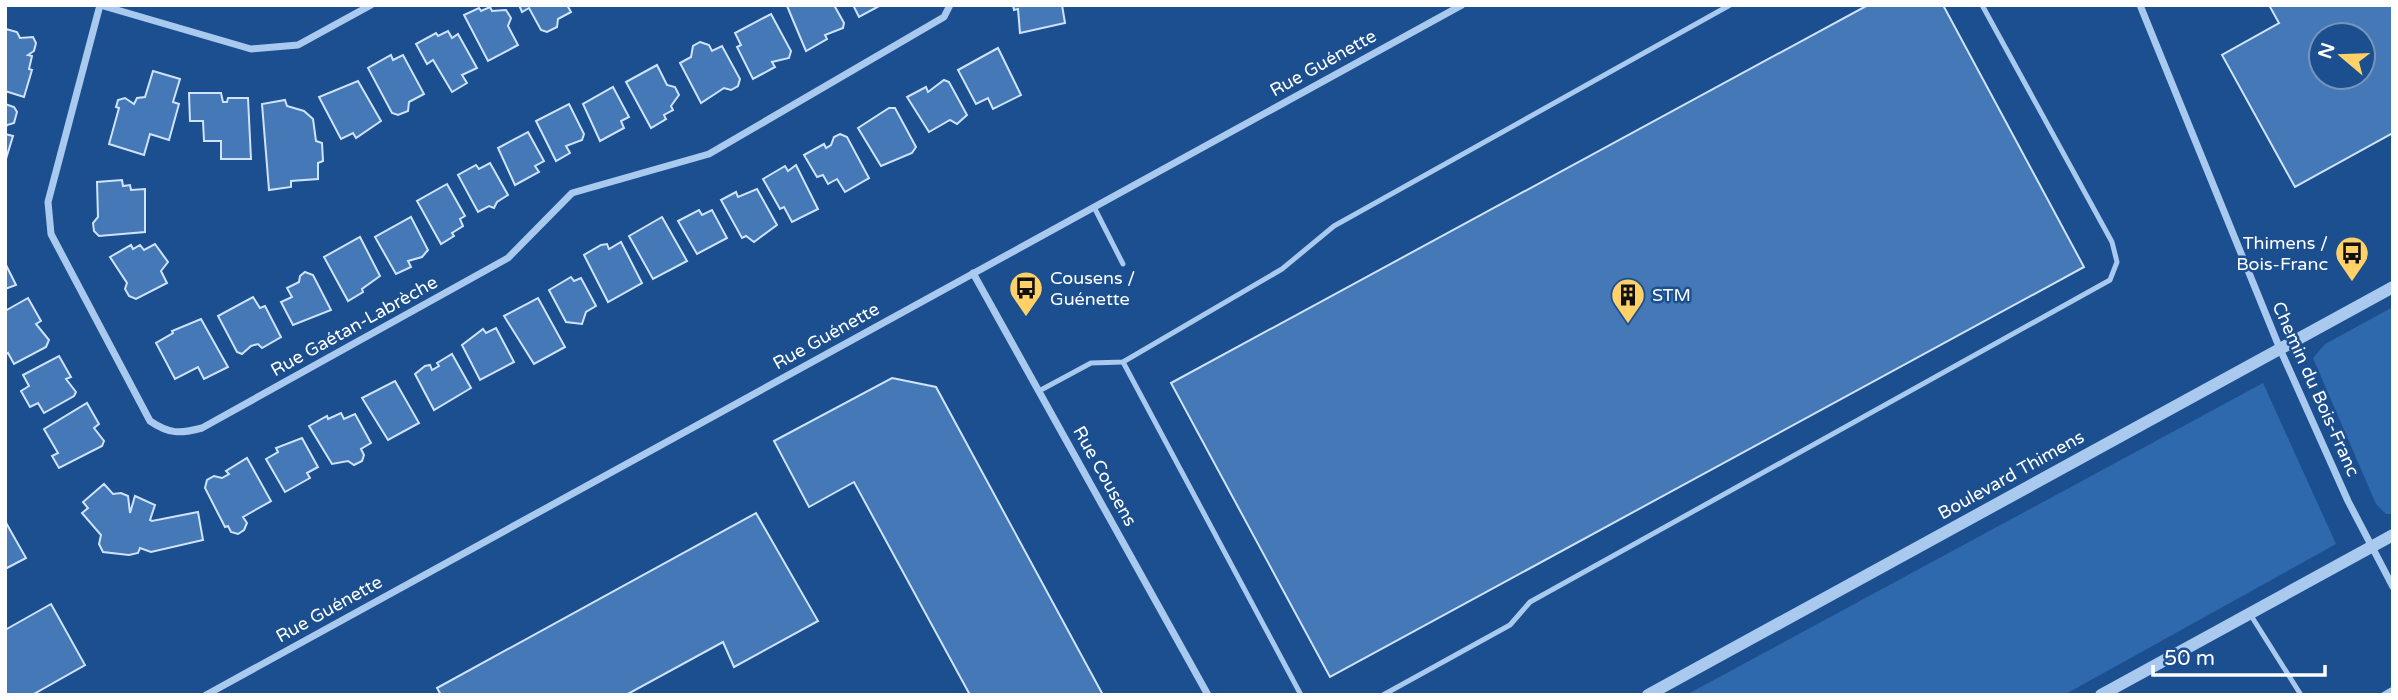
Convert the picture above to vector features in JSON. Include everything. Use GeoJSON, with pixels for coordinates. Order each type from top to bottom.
{"type":"FeatureCollection","features":[{"type":"Feature","properties":{"kind":"street"},"geometry":{"type":"LineString","coordinates":[[100,5],[251,49],[298,45],[371,5]]}},
{"type":"Feature","properties":{"kind":"street","name":"Rue Gaétan-Labrèche"},"geometry":{"type":"LineString","coordinates":[[100,5],[48,202],[51,234],[150,421],[166,432],[182,433],[202,428],[508,258],[572,193],[709,153],[943,17],[950,5]]}},
{"type":"Feature","properties":{"kind":"street","name":"Rue Guénette"},"geometry":{"type":"LineString","coordinates":[[206,695],[1462,5]]}},
{"type":"Feature","properties":{"kind":"street","name":"Chemin du Bois-Franc"},"geometry":{"type":"LineString","coordinates":[[2140,5],[2280,349],[2371,547],[2393,587]]}},
{"type":"Feature","properties":{"kind":"street","name":"Rue Cousens"},"geometry":{"type":"LineString","coordinates":[[973,274],[1208,695]]}},
{"type":"Feature","properties":{"kind":"street","name":"Boulevard Thimens"},"geometry":{"type":"LineString","coordinates":[[1648,695],[2393,288]]}},
{"type":"Feature","properties":{"kind":"street"},"geometry":{"type":"LineString","coordinates":[[2101,695],[2393,535]]}},
{"type":"Feature","properties":{"kind":"lane"},"geometry":{"type":"LineString","coordinates":[[1039,391],[1091,363],[1123,362],[1282,269],[1334,226],[1730,5]]}},
{"type":"Feature","properties":{"kind":"lane"},"geometry":{"type":"LineString","coordinates":[[1383,695],[1510,625],[1530,602],[2110,280],[2117,262],[2112,242],[1982,5]]}},
{"type":"Feature","properties":{"kind":"lane"},"geometry":{"type":"LineString","coordinates":[[1094,207],[1123,264]]}},
{"type":"Feature","properties":{"kind":"lane"},"geometry":{"type":"LineString","coordinates":[[1123,362],[1301,695]]}},
{"type":"Feature","properties":{"kind":"lane"},"geometry":{"type":"LineString","coordinates":[[2250,614],[2301,695]]}},
{"type":"Feature","properties":{"kind":"lane"},"geometry":{"type":"LineString","coordinates":[[2383,695],[2393,689]]}},
{"type":"Feature","properties":{"kind":"shaded area"},"geometry":{"type":"Polygon","coordinates":[[[2393,307],[2393,514],[2386,514],[2376,504],[2313,358],[2325,344],[2393,307]]]}},
{"type":"Feature","properties":{"kind":"shaded area"},"geometry":{"type":"Polygon","coordinates":[[[2263,383],[2336,544],[2064,695],[1686,695],[2263,383]]]}},
{"type":"Feature","properties":{"kind":"building"},"geometry":{"type":"Polygon","coordinates":[[[519,5],[567,5],[571,12],[558,19],[557,27],[547,32],[541,30],[529,8],[522,12],[519,5]]]}},
{"type":"Feature","properties":{"kind":"building"},"geometry":{"type":"Polygon","coordinates":[[[834,5],[844,23],[843,28],[825,35],[827,39],[806,51],[787,6],[834,5]]]}},
{"type":"Feature","properties":{"kind":"building"},"geometry":{"type":"Polygon","coordinates":[[[853,5],[881,5],[859,17],[853,5]]]}},
{"type":"Feature","properties":{"kind":"building"},"geometry":{"type":"Polygon","coordinates":[[[1013,5],[1062,5],[1065,23],[1020,33],[1018,9],[1014,10],[1013,5]]]}},
{"type":"Feature","properties":{"kind":"building","name":"STM"},"geometry":{"type":"Polygon","coordinates":[[[1868,5],[1943,5],[2084,267],[1330,677],[1171,383],[1868,5]]]}},
{"type":"Feature","properties":{"kind":"building"},"geometry":{"type":"Polygon","coordinates":[[[2269,5],[2393,5],[2393,133],[2295,187],[2222,55],[2279,23],[2269,5]]]}},
{"type":"Feature","properties":{"kind":"building"},"geometry":{"type":"Polygon","coordinates":[[[490,7],[492,11],[506,10],[511,18],[508,26],[518,45],[488,61],[464,15],[479,8],[481,11],[490,7]]]}},
{"type":"Feature","properties":{"kind":"building"},"geometry":{"type":"Polygon","coordinates":[[[771,14],[791,51],[789,58],[772,62],[775,67],[753,79],[737,47],[741,45],[735,33],[771,14]]]}},
{"type":"Feature","properties":{"kind":"building"},"geometry":{"type":"Polygon","coordinates":[[[6,29],[17,32],[20,38],[33,37],[36,43],[34,51],[28,55],[32,56],[29,69],[32,70],[24,97],[5,91],[6,29]]]}},
{"type":"Feature","properties":{"kind":"building"},"geometry":{"type":"Polygon","coordinates":[[[448,31],[452,38],[458,34],[477,68],[462,75],[467,83],[452,92],[433,60],[427,64],[416,44],[436,33],[438,36],[448,31]]]}},
{"type":"Feature","properties":{"kind":"building"},"geometry":{"type":"Polygon","coordinates":[[[700,42],[709,45],[712,51],[722,46],[740,79],[738,86],[731,90],[724,88],[701,103],[680,63],[691,57],[693,46],[700,42]]]}},
{"type":"Feature","properties":{"kind":"building"},"geometry":{"type":"Polygon","coordinates":[[[998,48],[1021,95],[993,109],[988,98],[976,104],[958,70],[998,48]]]}},
{"type":"Feature","properties":{"kind":"building"},"geometry":{"type":"Polygon","coordinates":[[[391,55],[393,60],[403,55],[424,94],[409,102],[408,111],[398,115],[392,113],[368,68],[391,55]]]}},
{"type":"Feature","properties":{"kind":"building"},"geometry":{"type":"Polygon","coordinates":[[[657,65],[667,85],[675,87],[679,95],[671,106],[673,110],[664,115],[666,119],[651,128],[626,82],[657,65]]]}},
{"type":"Feature","properties":{"kind":"building"},"geometry":{"type":"Polygon","coordinates":[[[153,71],[180,79],[173,102],[179,104],[169,140],[150,134],[144,155],[109,144],[119,108],[116,107],[118,100],[125,98],[134,104],[137,98],[145,97],[153,71]]]}},
{"type":"Feature","properties":{"kind":"building"},"geometry":{"type":"Polygon","coordinates":[[[944,80],[949,82],[967,115],[957,124],[950,120],[929,132],[907,97],[926,87],[928,92],[944,80]]]}},
{"type":"Feature","properties":{"kind":"building"},"geometry":{"type":"Polygon","coordinates":[[[358,81],[381,121],[356,138],[353,133],[341,139],[319,97],[358,81]]]}},
{"type":"Feature","properties":{"kind":"building"},"geometry":{"type":"Polygon","coordinates":[[[613,87],[629,117],[621,121],[624,128],[600,141],[583,104],[613,87]]]}},
{"type":"Feature","properties":{"kind":"building"},"geometry":{"type":"Polygon","coordinates":[[[189,93],[221,93],[223,102],[227,102],[228,98],[248,98],[251,159],[221,159],[221,141],[204,141],[203,121],[190,121],[189,93]]]}},
{"type":"Feature","properties":{"kind":"building"},"geometry":{"type":"Polygon","coordinates":[[[285,100],[287,106],[304,111],[313,119],[316,141],[322,143],[323,161],[318,163],[318,179],[291,181],[291,187],[269,190],[262,104],[285,100]]]}},
{"type":"Feature","properties":{"kind":"building"},"geometry":{"type":"Polygon","coordinates":[[[5,104],[14,107],[17,112],[14,123],[7,125],[5,129],[5,104]]]}},
{"type":"Feature","properties":{"kind":"building"},"geometry":{"type":"Polygon","coordinates":[[[569,104],[584,134],[582,140],[566,146],[570,153],[556,161],[536,121],[569,104]]]}},
{"type":"Feature","properties":{"kind":"building"},"geometry":{"type":"Polygon","coordinates":[[[889,108],[895,108],[916,147],[912,153],[881,166],[858,128],[889,108]]]}},
{"type":"Feature","properties":{"kind":"building"},"geometry":{"type":"Polygon","coordinates":[[[528,132],[544,161],[535,166],[539,172],[515,185],[498,148],[528,132]]]}},
{"type":"Feature","properties":{"kind":"building"},"geometry":{"type":"Polygon","coordinates":[[[5,134],[13,136],[5,162],[5,134]]]}},
{"type":"Feature","properties":{"kind":"building"},"geometry":{"type":"Polygon","coordinates":[[[840,134],[847,137],[869,178],[845,192],[837,179],[828,184],[823,175],[817,177],[804,155],[824,144],[826,148],[831,145],[834,137],[840,134]]]}},
{"type":"Feature","properties":{"kind":"building"},"geometry":{"type":"Polygon","coordinates":[[[490,163],[508,195],[497,202],[494,208],[489,206],[478,212],[458,175],[476,165],[479,169],[490,163]]]}},
{"type":"Feature","properties":{"kind":"building"},"geometry":{"type":"Polygon","coordinates":[[[796,165],[818,209],[792,222],[784,207],[780,209],[763,179],[785,166],[788,171],[796,165]]]}},
{"type":"Feature","properties":{"kind":"building"},"geometry":{"type":"Polygon","coordinates":[[[122,180],[123,186],[130,185],[131,190],[145,189],[145,232],[99,236],[94,231],[93,223],[98,217],[97,182],[122,180]]]}},
{"type":"Feature","properties":{"kind":"building"},"geometry":{"type":"Polygon","coordinates":[[[447,184],[465,216],[460,219],[463,226],[441,244],[417,201],[447,184]]]}},
{"type":"Feature","properties":{"kind":"building"},"geometry":{"type":"Polygon","coordinates":[[[757,189],[777,225],[754,242],[746,236],[742,238],[721,200],[736,192],[738,197],[757,189]]]}},
{"type":"Feature","properties":{"kind":"building"},"geometry":{"type":"Polygon","coordinates":[[[699,210],[702,215],[712,210],[727,238],[697,254],[678,221],[699,210]]]}},
{"type":"Feature","properties":{"kind":"building"},"geometry":{"type":"Polygon","coordinates":[[[411,217],[428,250],[422,257],[408,261],[411,267],[396,274],[375,237],[411,217]]]}},
{"type":"Feature","properties":{"kind":"building"},"geometry":{"type":"Polygon","coordinates":[[[662,217],[687,261],[653,279],[629,236],[662,217]]]}},
{"type":"Feature","properties":{"kind":"building"},"geometry":{"type":"Polygon","coordinates":[[[360,237],[380,276],[362,289],[363,292],[348,301],[324,257],[360,237]]]}},
{"type":"Feature","properties":{"kind":"building"},"geometry":{"type":"Polygon","coordinates":[[[621,242],[642,283],[608,302],[584,255],[601,245],[607,244],[609,249],[621,242]]]}},
{"type":"Feature","properties":{"kind":"building"},"geometry":{"type":"Polygon","coordinates":[[[155,244],[168,262],[161,271],[167,283],[136,299],[129,296],[125,289],[127,283],[110,257],[131,245],[133,249],[140,245],[144,250],[155,244]]]}},
{"type":"Feature","properties":{"kind":"building"},"geometry":{"type":"Polygon","coordinates":[[[5,263],[16,285],[5,289],[5,263]]]}},
{"type":"Feature","properties":{"kind":"building"},"geometry":{"type":"Polygon","coordinates":[[[305,272],[313,275],[331,310],[293,325],[281,302],[292,297],[287,288],[299,282],[300,276],[305,272]]]}},
{"type":"Feature","properties":{"kind":"building"},"geometry":{"type":"Polygon","coordinates":[[[571,277],[574,281],[581,278],[596,306],[586,312],[582,324],[566,322],[549,290],[571,277]]]}},
{"type":"Feature","properties":{"kind":"building"},"geometry":{"type":"Polygon","coordinates":[[[253,297],[260,308],[265,306],[281,337],[262,348],[258,344],[251,346],[242,354],[237,352],[218,316],[253,297]]]}},
{"type":"Feature","properties":{"kind":"building"},"geometry":{"type":"Polygon","coordinates":[[[28,298],[41,321],[36,324],[49,340],[46,347],[14,364],[8,353],[5,355],[5,311],[28,298]]]}},
{"type":"Feature","properties":{"kind":"building"},"geometry":{"type":"Polygon","coordinates":[[[538,298],[565,347],[534,364],[504,316],[538,298]]]}},
{"type":"Feature","properties":{"kind":"building"},"geometry":{"type":"Polygon","coordinates":[[[201,319],[228,367],[204,379],[198,367],[175,379],[156,343],[173,333],[172,331],[201,319]]]}},
{"type":"Feature","properties":{"kind":"building"},"geometry":{"type":"Polygon","coordinates":[[[496,328],[514,362],[480,380],[462,345],[483,329],[486,333],[496,328]]]}},
{"type":"Feature","properties":{"kind":"building"},"geometry":{"type":"Polygon","coordinates":[[[452,354],[471,388],[434,410],[415,374],[425,366],[430,365],[432,370],[439,366],[437,363],[452,354]]]}},
{"type":"Feature","properties":{"kind":"building"},"geometry":{"type":"Polygon","coordinates":[[[59,356],[71,377],[66,379],[76,392],[74,396],[44,413],[38,403],[30,407],[21,391],[29,386],[23,375],[59,356]]]}},
{"type":"Feature","properties":{"kind":"building"},"geometry":{"type":"Polygon","coordinates":[[[892,378],[936,387],[1103,695],[970,695],[854,482],[809,507],[774,441],[892,378]]]}},
{"type":"Feature","properties":{"kind":"building"},"geometry":{"type":"Polygon","coordinates":[[[395,381],[419,423],[388,440],[362,398],[395,381]]]}},
{"type":"Feature","properties":{"kind":"building"},"geometry":{"type":"Polygon","coordinates":[[[87,403],[99,424],[94,428],[104,441],[102,446],[59,468],[52,456],[58,453],[44,429],[87,403]]]}},
{"type":"Feature","properties":{"kind":"building"},"geometry":{"type":"Polygon","coordinates":[[[341,413],[344,419],[355,414],[371,443],[361,449],[364,455],[362,461],[354,465],[348,461],[332,464],[309,426],[327,416],[328,419],[341,413]]]}},
{"type":"Feature","properties":{"kind":"building"},"geometry":{"type":"Polygon","coordinates":[[[302,438],[318,467],[307,473],[310,478],[285,492],[266,459],[278,452],[276,448],[302,438]]]}},
{"type":"Feature","properties":{"kind":"building"},"geometry":{"type":"Polygon","coordinates":[[[247,458],[271,501],[243,517],[247,523],[244,530],[238,534],[231,532],[228,526],[225,527],[205,488],[207,480],[214,476],[222,478],[229,474],[226,471],[247,458]]]}},
{"type":"Feature","properties":{"kind":"building"},"geometry":{"type":"Polygon","coordinates":[[[104,484],[113,494],[128,496],[130,513],[135,496],[155,505],[150,520],[152,521],[198,512],[203,540],[151,552],[140,548],[138,553],[129,555],[103,552],[99,544],[101,535],[82,513],[88,508],[83,502],[104,484]]]}},
{"type":"Feature","properties":{"kind":"building"},"geometry":{"type":"Polygon","coordinates":[[[756,513],[818,621],[734,667],[723,642],[626,695],[441,695],[437,688],[756,513]]]}},
{"type":"Feature","properties":{"kind":"building"},"geometry":{"type":"Polygon","coordinates":[[[5,521],[26,558],[5,569],[5,521]]]}},
{"type":"Feature","properties":{"kind":"building"},"geometry":{"type":"Polygon","coordinates":[[[51,604],[85,665],[32,695],[5,695],[5,630],[51,604]]]}},
{"type":"Feature","properties":{"kind":"place","name":"Thimens / Bois-Franc"},"geometry":{"type":"Point","coordinates":[2352,283]}},
{"type":"Feature","properties":{"kind":"place","name":"Cousens / Guénette"},"geometry":{"type":"Point","coordinates":[1026,318]}},
{"type":"Feature","properties":{"kind":"place","name":"STM"},"geometry":{"type":"Point","coordinates":[1628,325]}}]}
